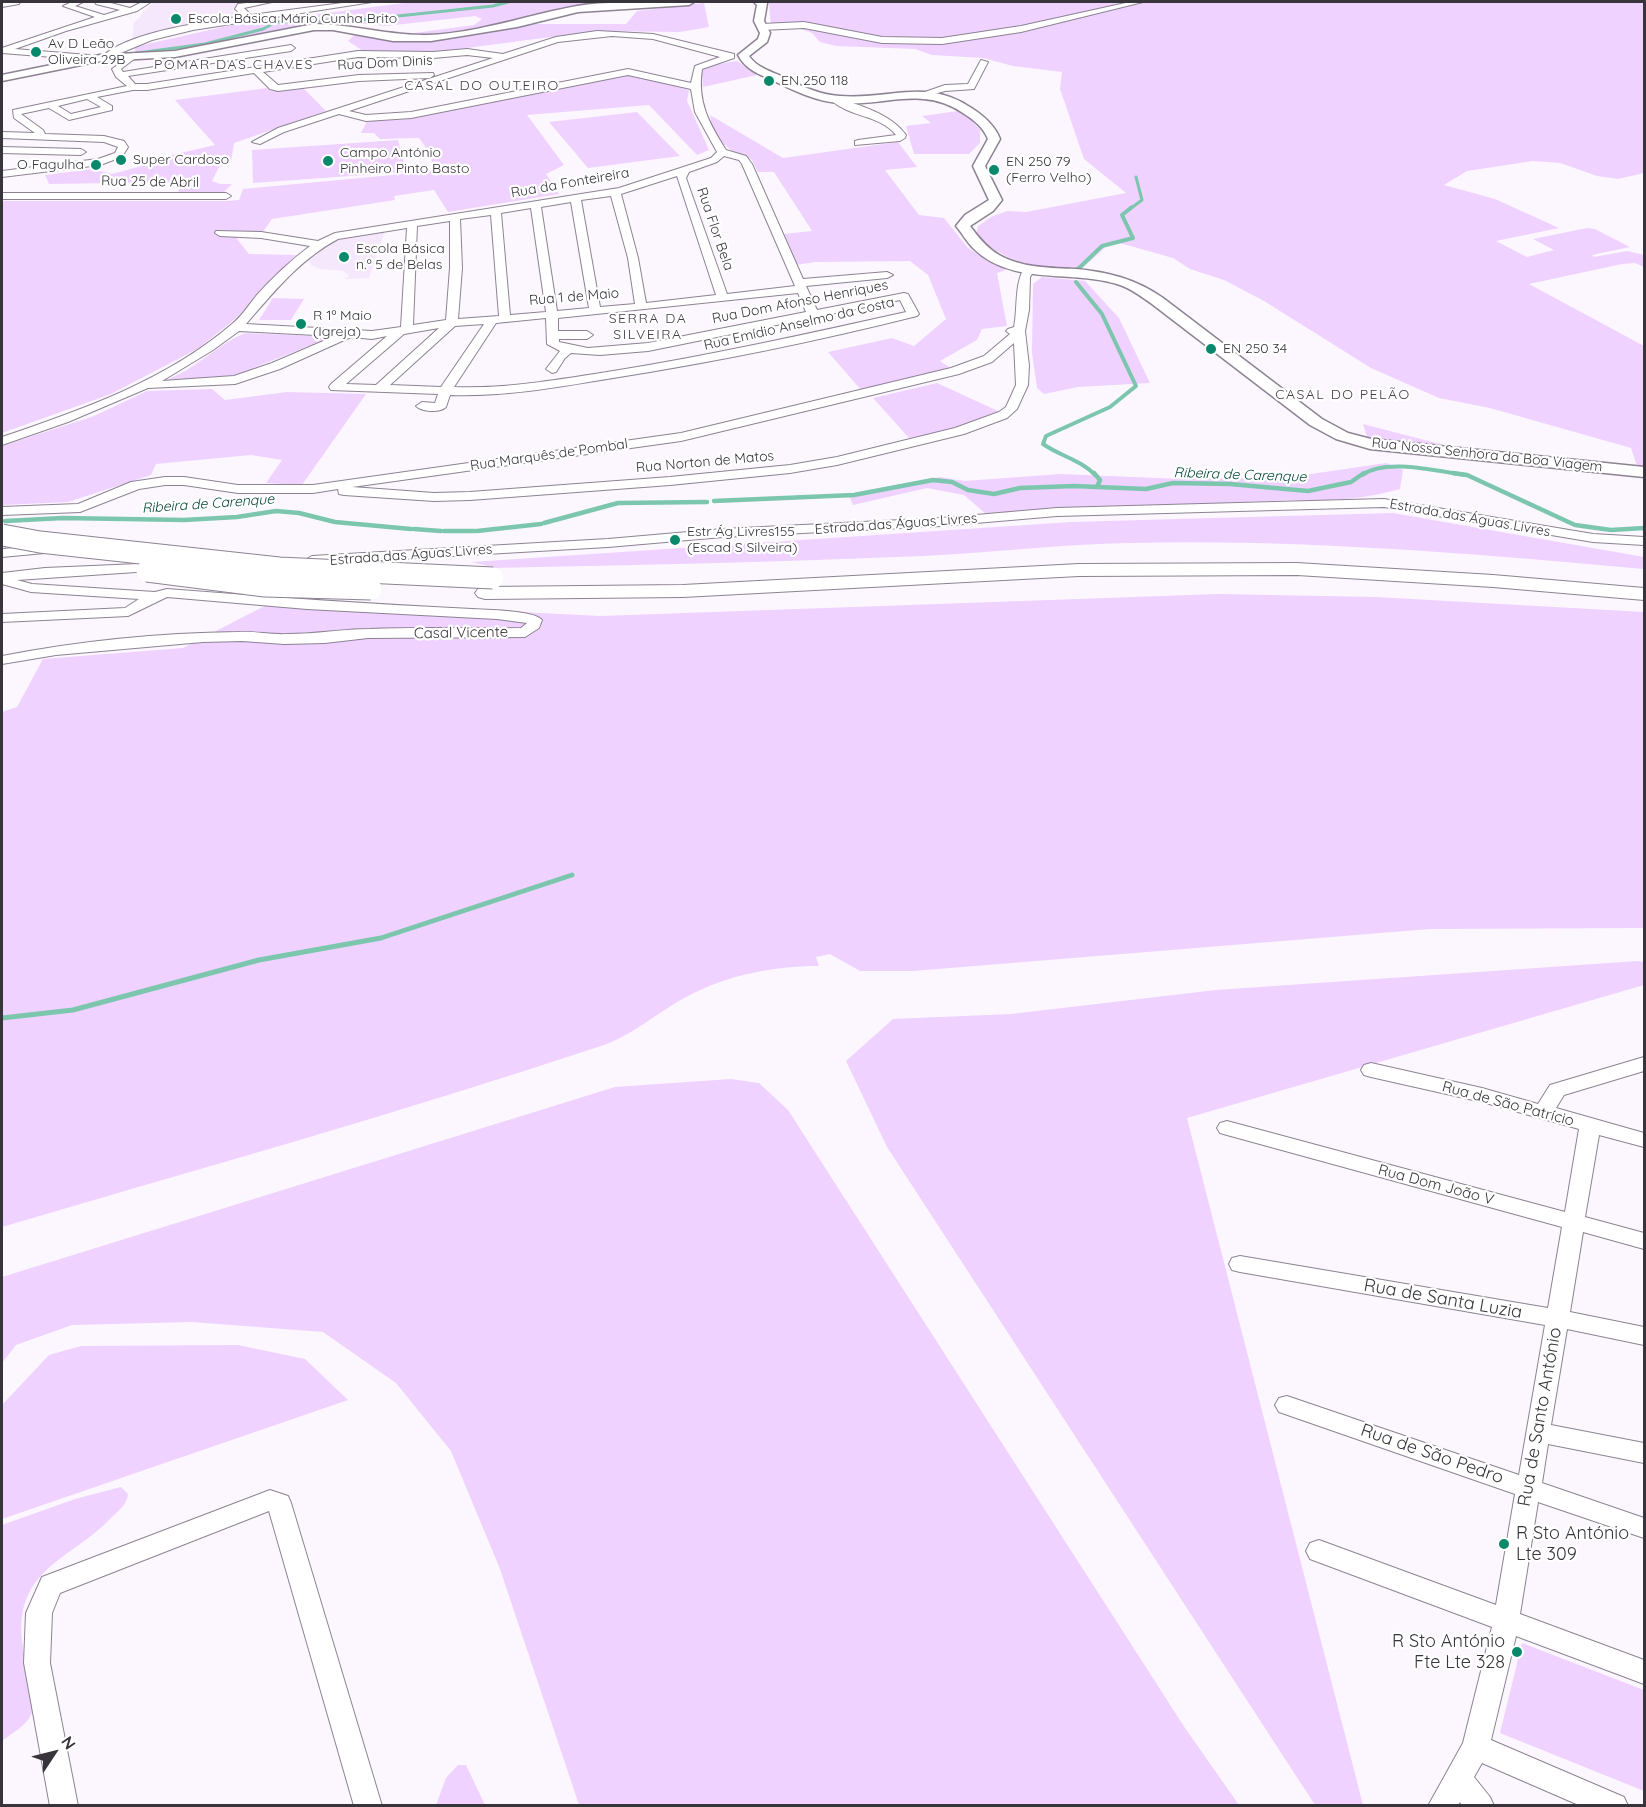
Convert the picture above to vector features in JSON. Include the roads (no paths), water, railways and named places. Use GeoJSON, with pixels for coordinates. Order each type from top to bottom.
{"type":"FeatureCollection","features":[{"type":"Feature","properties":{"kind":"highway"},"geometry":{"type":"LineString","coordinates":[[2,535],[39,542],[279,568],[489,585],[1070,556],[1293,555],[1493,566],[1644,579]]}},
{"type":"Feature","properties":{"kind":"highway"},"geometry":{"type":"LineString","coordinates":[[2,552],[265,586],[489,585],[683,591],[1079,570],[1297,569],[1493,581],[1644,594]]}},
{"type":"Feature","properties":{"kind":"main road"},"geometry":{"type":"LineString","coordinates":[[2,78],[97,55],[175,54],[314,27],[333,27],[393,38],[431,38],[517,24],[578,9],[689,2]]}},
{"type":"Feature","properties":{"kind":"main road"},"geometry":{"type":"LineString","coordinates":[[737,56],[763,40],[765,33],[759,21],[762,7],[759,2]]}},
{"type":"Feature","properties":{"kind":"main road"},"geometry":{"type":"LineString","coordinates":[[67,63],[97,55]]}},
{"type":"Feature","properties":{"kind":"main road","name":"Rua Nossa Senhora da Boa Viagem"},"geometry":{"type":"LineString","coordinates":[[737,56],[783,82],[815,95],[836,100],[860,101],[927,93],[961,104],[992,132],[994,139],[979,165],[996,200],[992,207],[966,219],[963,226],[972,242],[983,252],[1000,261],[1029,269],[1103,277],[1139,288],[1316,422],[1342,436],[1391,447],[1644,472]]}},
{"type":"Feature","properties":{"kind":"street"},"geometry":{"type":"LineString","coordinates":[[79,2],[67,6],[104,18]]}},
{"type":"Feature","properties":{"kind":"street"},"geometry":{"type":"LineString","coordinates":[[99,2],[130,10]]}},
{"type":"Feature","properties":{"kind":"street"},"geometry":{"type":"LineString","coordinates":[[2,50],[63,29],[130,10],[147,2]]}},
{"type":"Feature","properties":{"kind":"street"},"geometry":{"type":"LineString","coordinates":[[249,18],[239,9],[241,6],[268,2]]}},
{"type":"Feature","properties":{"kind":"street"},"geometry":{"type":"LineString","coordinates":[[2,50],[39,54],[97,55],[160,35],[249,18],[368,2]]}},
{"type":"Feature","properties":{"kind":"street"},"geometry":{"type":"LineString","coordinates":[[762,27],[804,25],[882,40],[942,41],[1031,27],[1138,2]]}},
{"type":"Feature","properties":{"kind":"street"},"geometry":{"type":"LineString","coordinates":[[257,142],[281,130],[556,40],[598,33],[666,39],[737,56]]}},
{"type":"Feature","properties":{"kind":"street"},"geometry":{"type":"LineString","coordinates":[[119,75],[291,48]]}},
{"type":"Feature","properties":{"kind":"street"},"geometry":{"type":"LineString","coordinates":[[40,136],[40,132],[17,116],[16,112],[133,87],[358,54],[434,55],[473,52],[504,57]]}},
{"type":"Feature","properties":{"kind":"street"},"geometry":{"type":"LineString","coordinates":[[39,54],[97,55]]}},
{"type":"Feature","properties":{"kind":"street"},"geometry":{"type":"LineString","coordinates":[[133,87],[119,75],[116,69],[134,56]]}},
{"type":"Feature","properties":{"kind":"street"},"geometry":{"type":"LineString","coordinates":[[737,56],[698,68],[695,87],[699,113],[722,152],[743,158],[747,164],[813,314]]}},
{"type":"Feature","properties":{"kind":"street"},"geometry":{"type":"LineString","coordinates":[[927,93],[945,88],[971,87],[984,62]]}},
{"type":"Feature","properties":{"kind":"street","name":"Rua Dom Dinis"},"geometry":{"type":"LineString","coordinates":[[256,70],[273,87],[278,88],[359,78],[450,74]]}},
{"type":"Feature","properties":{"kind":"street"},"geometry":{"type":"LineString","coordinates":[[339,111],[366,118],[411,115],[628,72],[695,87]]}},
{"type":"Feature","properties":{"kind":"street"},"geometry":{"type":"LineString","coordinates":[[49,104],[69,117],[109,108],[88,96]]}},
{"type":"Feature","properties":{"kind":"street"},"geometry":{"type":"LineString","coordinates":[[836,100],[894,124],[901,135],[900,138],[858,143]]}},
{"type":"Feature","properties":{"kind":"street"},"geometry":{"type":"LineString","coordinates":[[2,135],[105,139],[121,143],[123,150],[119,155],[100,162],[2,174]]}},
{"type":"Feature","properties":{"kind":"street"},"geometry":{"type":"LineString","coordinates":[[2,150],[81,152]]}},
{"type":"Feature","properties":{"kind":"street"},"geometry":{"type":"LineString","coordinates":[[2,158],[29,158],[37,150]]}},
{"type":"Feature","properties":{"kind":"street","name":"Rua da Fonteireira"},"geometry":{"type":"LineString","coordinates":[[317,244],[342,234],[615,192],[714,160],[722,152]]}},
{"type":"Feature","properties":{"kind":"street","name":"Rua Flor Bela"},"geometry":{"type":"LineString","coordinates":[[684,171],[681,178],[722,297]]}},
{"type":"Feature","properties":{"kind":"street"},"geometry":{"type":"LineString","coordinates":[[615,192],[633,258],[641,307]]}},
{"type":"Feature","properties":{"kind":"street","name":"Rua 25 de Abril"},"geometry":{"type":"LineString","coordinates":[[2,196],[226,196]]}},
{"type":"Feature","properties":{"kind":"street"},"geometry":{"type":"LineString","coordinates":[[576,199],[595,311]]}},
{"type":"Feature","properties":{"kind":"street"},"geometry":{"type":"LineString","coordinates":[[536,205],[552,315],[553,344],[567,351],[560,356],[552,369]]}},
{"type":"Feature","properties":{"kind":"street"},"geometry":{"type":"LineString","coordinates":[[422,406],[440,406],[445,392],[499,319],[496,211]]}},
{"type":"Feature","properties":{"kind":"street"},"geometry":{"type":"LineString","coordinates":[[380,389],[452,323],[456,268],[455,218]]}},
{"type":"Feature","properties":{"kind":"street"},"geometry":{"type":"LineString","coordinates":[[403,331],[412,224]]}},
{"type":"Feature","properties":{"kind":"street"},"geometry":{"type":"LineString","coordinates":[[220,234],[261,235],[317,244]]}},
{"type":"Feature","properties":{"kind":"street"},"geometry":{"type":"LineString","coordinates":[[2,441],[82,414],[145,385],[181,365],[237,327],[261,298],[317,244]]}},
{"type":"Feature","properties":{"kind":"street"},"geometry":{"type":"LineString","coordinates":[[1015,331],[1023,310],[1024,277],[1029,269]]}},
{"type":"Feature","properties":{"kind":"street","name":"Rua 1 de Maio"},"geometry":{"type":"LineString","coordinates":[[351,334],[403,331],[452,323],[641,307],[886,275]]}},
{"type":"Feature","properties":{"kind":"street","name":"Rua Dom Afonso Henriques"},"geometry":{"type":"LineString","coordinates":[[567,351],[609,351],[648,347],[904,296],[913,314]]}},
{"type":"Feature","properties":{"kind":"street","name":"Rua Emídio Anselmo da Costa"},"geometry":{"type":"LineString","coordinates":[[403,331],[335,387],[477,394],[534,387],[657,368],[913,314]]}},
{"type":"Feature","properties":{"kind":"street"},"geometry":{"type":"LineString","coordinates":[[794,319],[802,339]]}},
{"type":"Feature","properties":{"kind":"street"},"geometry":{"type":"LineString","coordinates":[[237,327],[351,334]]}},
{"type":"Feature","properties":{"kind":"street","name":"Rua Marquês de Pombal"},"geometry":{"type":"LineString","coordinates":[[2,511],[80,508],[136,484],[184,481],[238,489],[313,489],[348,481],[546,453],[681,437],[957,369],[988,359],[1008,343],[1015,331]]}},
{"type":"Feature","properties":{"kind":"street","name":"Rua Norton de Matos"},"geometry":{"type":"LineString","coordinates":[[313,489],[434,497],[470,496],[670,481],[790,469],[837,460],[959,431],[1003,415],[1011,409],[1022,385],[1023,366],[1015,331]]}},
{"type":"Feature","properties":{"kind":"street"},"geometry":{"type":"LineString","coordinates":[[145,385],[235,380],[276,366],[351,334]]}},
{"type":"Feature","properties":{"kind":"street"},"geometry":{"type":"LineString","coordinates":[[553,335],[587,335]]}},
{"type":"Feature","properties":{"kind":"street","name":"Estrada das Águas Livres"},"geometry":{"type":"LineString","coordinates":[[2,552],[56,549],[148,557],[326,561],[1080,511],[1384,503],[1593,538],[1644,541]]}},
{"type":"Feature","properties":{"kind":"street"},"geometry":{"type":"LineString","coordinates":[[2,579],[45,572],[181,566],[246,560]]}},
{"type":"Feature","properties":{"kind":"street","name":"Casal Vicente"},"geometry":{"type":"LineString","coordinates":[[2,579],[31,588],[155,596]]}},
{"type":"Feature","properties":{"kind":"street","name":"Casal Vicente"},"geometry":{"type":"LineString","coordinates":[[2,618],[128,612],[155,596],[167,593],[307,605],[497,615],[535,620],[534,625],[525,632],[368,633],[326,638],[284,639],[242,636],[203,637],[56,651],[2,660]]}},
{"type":"Feature","properties":{"kind":"street"},"geometry":{"type":"LineString","coordinates":[[1544,1112],[1557,1090],[1644,1064]]}},
{"type":"Feature","properties":{"kind":"street","name":"Rua de São Patrício"},"geometry":{"type":"LineString","coordinates":[[1371,1070],[1544,1112],[1644,1140]]}},
{"type":"Feature","properties":{"kind":"street","name":"Rua de Santo António"},"geometry":{"type":"LineString","coordinates":[[1442,1806],[1476,1747],[1506,1621],[1590,1126]]}},
{"type":"Feature","properties":{"kind":"street","name":"Rua Dom João V"},"geometry":{"type":"LineString","coordinates":[[1227,1128],[1644,1240]]}},
{"type":"Feature","properties":{"kind":"street","name":"Rua de Santa Luzia"},"geometry":{"type":"LineString","coordinates":[[1240,1264],[1557,1318],[1644,1336]]}},
{"type":"Feature","properties":{"kind":"street","name":"Rua de São Pedro"},"geometry":{"type":"LineString","coordinates":[[1287,1405],[1644,1527]]}},
{"type":"Feature","properties":{"kind":"street"},"geometry":{"type":"LineString","coordinates":[[1538,1432],[1644,1453]]}},
{"type":"Feature","properties":{"kind":"street"},"geometry":{"type":"LineString","coordinates":[[64,1806],[37,1663],[39,1613],[51,1585],[270,1500],[279,1503],[368,1806]]}},
{"type":"Feature","properties":{"kind":"street"},"geometry":{"type":"LineString","coordinates":[[1318,1551],[1644,1672]]}},
{"type":"Feature","properties":{"kind":"street"},"geometry":{"type":"LineString","coordinates":[[1476,1747],[1614,1806]]}},
{"type":"Feature","properties":{"kind":"street"},"geometry":{"type":"LineString","coordinates":[[1458,1778],[1480,1806]]}},
{"type":"Feature","properties":{"kind":"waterway"},"geometry":{"type":"LineString","coordinates":[[130,54],[205,44],[263,29],[276,22],[360,20],[493,6],[508,2]]}},
{"type":"Feature","properties":{"kind":"waterway"},"geometry":{"type":"LineString","coordinates":[[1130,209],[1142,200],[1136,177]]}},
{"type":"Feature","properties":{"kind":"waterway"},"geometry":{"type":"LineString","coordinates":[[1078,269],[1102,246],[1133,238],[1122,215],[1132,207]]}},
{"type":"Feature","properties":{"kind":"waterway"},"geometry":{"type":"LineString","coordinates":[[1076,282],[1102,314],[1136,386],[1110,407],[1046,436],[1043,444],[1095,475]]}},
{"type":"Feature","properties":{"kind":"waterway","name":"Ribeira de Carenque"},"geometry":{"type":"LineString","coordinates":[[1362,475],[1372,470],[1397,466],[1465,475]]}},
{"type":"Feature","properties":{"kind":"waterway"},"geometry":{"type":"LineString","coordinates":[[1094,473],[1100,480],[1097,487]]}},
{"type":"Feature","properties":{"kind":"waterway","name":"Ribeira de Carenque"},"geometry":{"type":"LineString","coordinates":[[1097,487],[1146,489],[1173,483],[1230,484],[1308,491],[1351,482],[1364,473]]}},
{"type":"Feature","properties":{"kind":"waterway","name":"Ribeira de Carenque"},"geometry":{"type":"LineString","coordinates":[[1453,473],[1467,475],[1575,525],[1611,530],[1644,528]]}},
{"type":"Feature","properties":{"kind":"waterway","name":"Ribeira de Carenque"},"geometry":{"type":"LineString","coordinates":[[714,501],[854,495],[933,480],[952,482],[968,490],[994,494],[1020,488],[1097,487]]}},
{"type":"Feature","properties":{"kind":"waterway","name":"Ribeira de Carenque"},"geometry":{"type":"LineString","coordinates":[[544,523],[618,503],[707,502]]}},
{"type":"Feature","properties":{"kind":"waterway","name":"Ribeira de Carenque"},"geometry":{"type":"LineString","coordinates":[[5,521],[63,518],[184,520],[237,517],[276,511],[299,513],[335,522],[411,529]]}},
{"type":"Feature","properties":{"kind":"waterway","name":"Ribeira de Carenque"},"geometry":{"type":"LineString","coordinates":[[477,531],[541,524]]}},
{"type":"Feature","properties":{"kind":"waterway","name":"Ribeira de Carenque"},"geometry":{"type":"LineString","coordinates":[[414,529],[441,531]]}},
{"type":"Feature","properties":{"kind":"waterway","name":"Ribeira de Carenque"},"geometry":{"type":"LineString","coordinates":[[444,531],[475,531]]}},
{"type":"Feature","properties":{"kind":"waterway"},"geometry":{"type":"LineString","coordinates":[[2,1018],[73,1010],[259,960],[381,938],[572,875]]}},
{"type":"Feature","properties":{"kind":"place","name":"Escola Básica Mário Cunha Brito"},"geometry":{"type":"Point","coordinates":[176,19]}},
{"type":"Feature","properties":{"kind":"place","name":"Av D Leão Oliveira 29B"},"geometry":{"type":"Point","coordinates":[36,52]}},
{"type":"Feature","properties":{"kind":"place","name":"EN 250 118"},"geometry":{"type":"Point","coordinates":[769,81]}},
{"type":"Feature","properties":{"kind":"place","name":"Super Cardoso"},"geometry":{"type":"Point","coordinates":[121,160]}},
{"type":"Feature","properties":{"kind":"place","name":"Campo António Pinheiro Pinto Basto"},"geometry":{"type":"Point","coordinates":[328,161]}},
{"type":"Feature","properties":{"kind":"place","name":"O Fagulha"},"geometry":{"type":"Point","coordinates":[96,165]}},
{"type":"Feature","properties":{"kind":"place","name":"EN 250 79 (Ferro Velho)"},"geometry":{"type":"Point","coordinates":[994,170]}},
{"type":"Feature","properties":{"kind":"place","name":"Escola Básica n.º 5 de Belas"},"geometry":{"type":"Point","coordinates":[344,257]}},
{"type":"Feature","properties":{"kind":"place","name":"R 1º Maio (Igreja)"},"geometry":{"type":"Point","coordinates":[301,324]}},
{"type":"Feature","properties":{"kind":"place","name":"EN 250 34"},"geometry":{"type":"Point","coordinates":[1211,349]}},
{"type":"Feature","properties":{"kind":"place","name":"Estr Ág Livres155 (Escad S Silveira)"},"geometry":{"type":"Point","coordinates":[675,540]}},
{"type":"Feature","properties":{"kind":"place","name":"R Sto António Lte 309"},"geometry":{"type":"Point","coordinates":[1504,1544]}},
{"type":"Feature","properties":{"kind":"place","name":"R Sto António Fte Lte 328"},"geometry":{"type":"Point","coordinates":[1517,1652]}},
{"type":"Feature","properties":{"kind":"district","name":"POMAR DAS CHAVES"},"geometry":{"type":"Point","coordinates":[234,65]}},
{"type":"Feature","properties":{"kind":"district","name":"CASAL DO OUTEIRO"},"geometry":{"type":"Point","coordinates":[482,86]}},
{"type":"Feature","properties":{"kind":"district","name":"SERRA DA SILVEIRA"},"geometry":{"type":"Point","coordinates":[648,328]}},
{"type":"Feature","properties":{"kind":"district","name":"CASAL DO PELÃO"},"geometry":{"type":"Point","coordinates":[1343,395]}}]}
